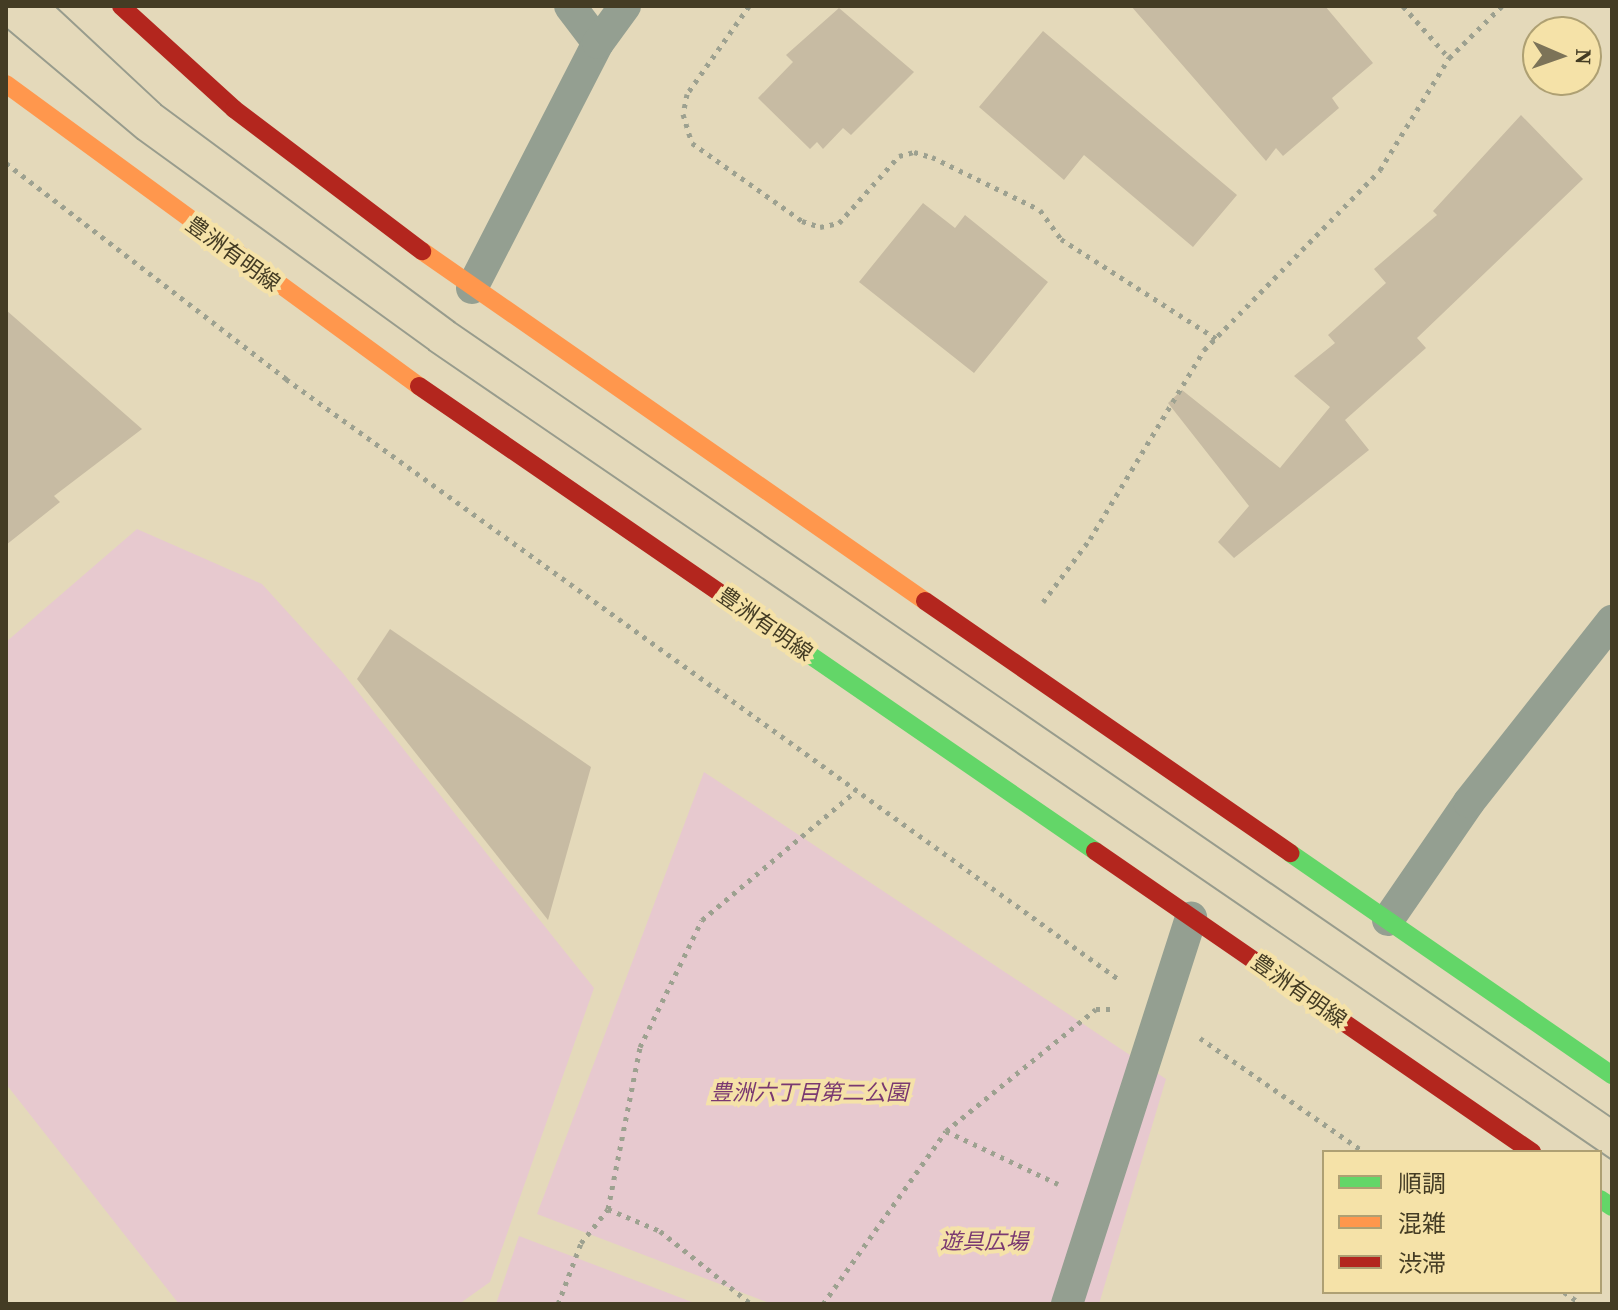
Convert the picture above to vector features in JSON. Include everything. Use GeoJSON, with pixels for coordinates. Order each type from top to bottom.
{"type":"FeatureCollection","features":[{"type":"Feature","properties":{"kind":"main road"},"geometry":{"type":"LineString","coordinates":[[121,6],[234,109],[472,288],[1612,1075]]}},
{"type":"Feature","properties":{"kind":"main road","name":"豊洲有明線"},"geometry":{"type":"LineString","coordinates":[[6,84],[426,391],[1529,1150]]}},
{"type":"Feature","properties":{"kind":"lane"},"geometry":{"type":"LineString","coordinates":[[570,6],[598,43]]}},
{"type":"Feature","properties":{"kind":"lane"},"geometry":{"type":"LineString","coordinates":[[472,288],[598,43],[625,6]]}},
{"type":"Feature","properties":{"kind":"lane"},"geometry":{"type":"LineString","coordinates":[[1388,920],[1469,802],[1612,621]]}},
{"type":"Feature","properties":{"kind":"lane"},"geometry":{"type":"LineString","coordinates":[[1067,1304],[1191,917]]}},
{"type":"Feature","properties":{"kind":"path"},"geometry":{"type":"LineString","coordinates":[[749,6],[687,94],[683,114],[692,143],[802,221],[820,227],[839,223],[899,156],[914,152],[932,157],[1040,210],[1061,239],[1217,339]]}},
{"type":"Feature","properties":{"kind":"path"},"geometry":{"type":"LineString","coordinates":[[1403,6],[1449,58]]}},
{"type":"Feature","properties":{"kind":"path"},"geometry":{"type":"LineString","coordinates":[[1043,602],[1090,539],[1204,350],[1380,170],[1449,58],[1502,6]]}},
{"type":"Feature","properties":{"kind":"path"},"geometry":{"type":"LineString","coordinates":[[6,163],[286,379],[1161,1010],[1361,1150]]}},
{"type":"Feature","properties":{"kind":"path"},"geometry":{"type":"LineString","coordinates":[[558,1304],[581,1243],[608,1209],[640,1047],[702,920],[856,791]]}},
{"type":"Feature","properties":{"kind":"path"},"geometry":{"type":"LineString","coordinates":[[823,1304],[946,1131],[1096,1009],[1161,1010]]}},
{"type":"Feature","properties":{"kind":"path"},"geometry":{"type":"LineString","coordinates":[[946,1131],[1099,1203]]}},
{"type":"Feature","properties":{"kind":"path"},"geometry":{"type":"LineString","coordinates":[[608,1209],[660,1231],[751,1304]]}},
{"type":"Feature","properties":{"kind":"green space"},"geometry":{"type":"Polygon","coordinates":[[[137,529],[262,584],[342,672],[594,988],[490,1282],[459,1304],[179,1304],[6,1084],[6,642],[137,529]]]}},
{"type":"Feature","properties":{"kind":"green space","name":"豊洲六丁目第二公園"},"geometry":{"type":"Polygon","coordinates":[[[704,772],[1166,1079],[1099,1304],[772,1304],[537,1214],[704,772]]]}},
{"type":"Feature","properties":{"kind":"green space"},"geometry":{"type":"Polygon","coordinates":[[[519,1236],[697,1304],[496,1304],[519,1236]]]}},
{"type":"Feature","properties":{"kind":"building"},"geometry":{"type":"Polygon","coordinates":[[[1131,6],[1325,6],[1373,63],[1332,98],[1339,108],[1283,156],[1276,148],[1266,161],[1131,6]]]}},
{"type":"Feature","properties":{"kind":"building"},"geometry":{"type":"Polygon","coordinates":[[[839,8],[914,72],[851,135],[843,128],[823,149],[817,142],[810,149],[758,98],[793,62],[786,55],[839,8]]]}},
{"type":"Feature","properties":{"kind":"building"},"geometry":{"type":"Polygon","coordinates":[[[1043,31],[1237,195],[1193,247],[1084,155],[1064,180],[979,107],[1043,31]]]}},
{"type":"Feature","properties":{"kind":"building"},"geometry":{"type":"Polygon","coordinates":[[[1521,115],[1583,179],[1417,338],[1426,348],[1345,420],[1369,450],[1234,558],[1218,542],[1249,506],[1168,403],[1182,390],[1280,468],[1330,407],[1294,376],[1335,343],[1328,335],[1386,283],[1374,269],[1437,215],[1433,211],[1521,115]]]}},
{"type":"Feature","properties":{"kind":"building"},"geometry":{"type":"Polygon","coordinates":[[[923,203],[955,228],[965,215],[1048,282],[974,373],[859,282],[923,203]]]}},
{"type":"Feature","properties":{"kind":"building"},"geometry":{"type":"Polygon","coordinates":[[[6,310],[142,429],[54,496],[60,502],[6,545],[6,310]]]}},
{"type":"Feature","properties":{"kind":"building"},"geometry":{"type":"Polygon","coordinates":[[[390,629],[591,767],[548,920],[357,679],[390,629]]]}},
{"type":"Feature","properties":{"kind":"tram line"},"geometry":{"type":"LineString","coordinates":[[55,6],[161,105],[454,322],[1612,1118]]}},
{"type":"Feature","properties":{"kind":"tram line"},"geometry":{"type":"LineString","coordinates":[[6,28],[138,139],[429,350],[1597,1150]]}},
{"type":"Feature","properties":{"kind":"tram line"},"geometry":{"type":"LineString","coordinates":[[1602,1153],[1612,1160]]}},
{"type":"Feature","properties":{"kind":"traffic: fast"},"geometry":{"type":"LineString","coordinates":[[775,631],[1095,851]]}},
{"type":"Feature","properties":{"kind":"traffic: fast"},"geometry":{"type":"LineString","coordinates":[[1290,853],[1612,1075]]}},
{"type":"Feature","properties":{"kind":"traffic: fast"},"geometry":{"type":"LineString","coordinates":[[1602,1200],[1612,1207]]}},
{"type":"Feature","properties":{"kind":"traffic: slow"},"geometry":{"type":"LineString","coordinates":[[6,84],[419,386]]}},
{"type":"Feature","properties":{"kind":"traffic: slow"},"geometry":{"type":"LineString","coordinates":[[422,251],[925,601]]}},
{"type":"Feature","properties":{"kind":"traffic: jam"},"geometry":{"type":"LineString","coordinates":[[121,6],[234,109],[422,251]]}},
{"type":"Feature","properties":{"kind":"traffic: jam"},"geometry":{"type":"LineString","coordinates":[[419,386],[775,631]]}},
{"type":"Feature","properties":{"kind":"traffic: jam"},"geometry":{"type":"LineString","coordinates":[[925,601],[1290,853]]}},
{"type":"Feature","properties":{"kind":"traffic: jam"},"geometry":{"type":"LineString","coordinates":[[1095,851],[1529,1150]]}},
{"type":"Feature","properties":{"kind":"park label","name":"遊具広場"},"geometry":{"type":"Point","coordinates":[984,1242]}}]}
